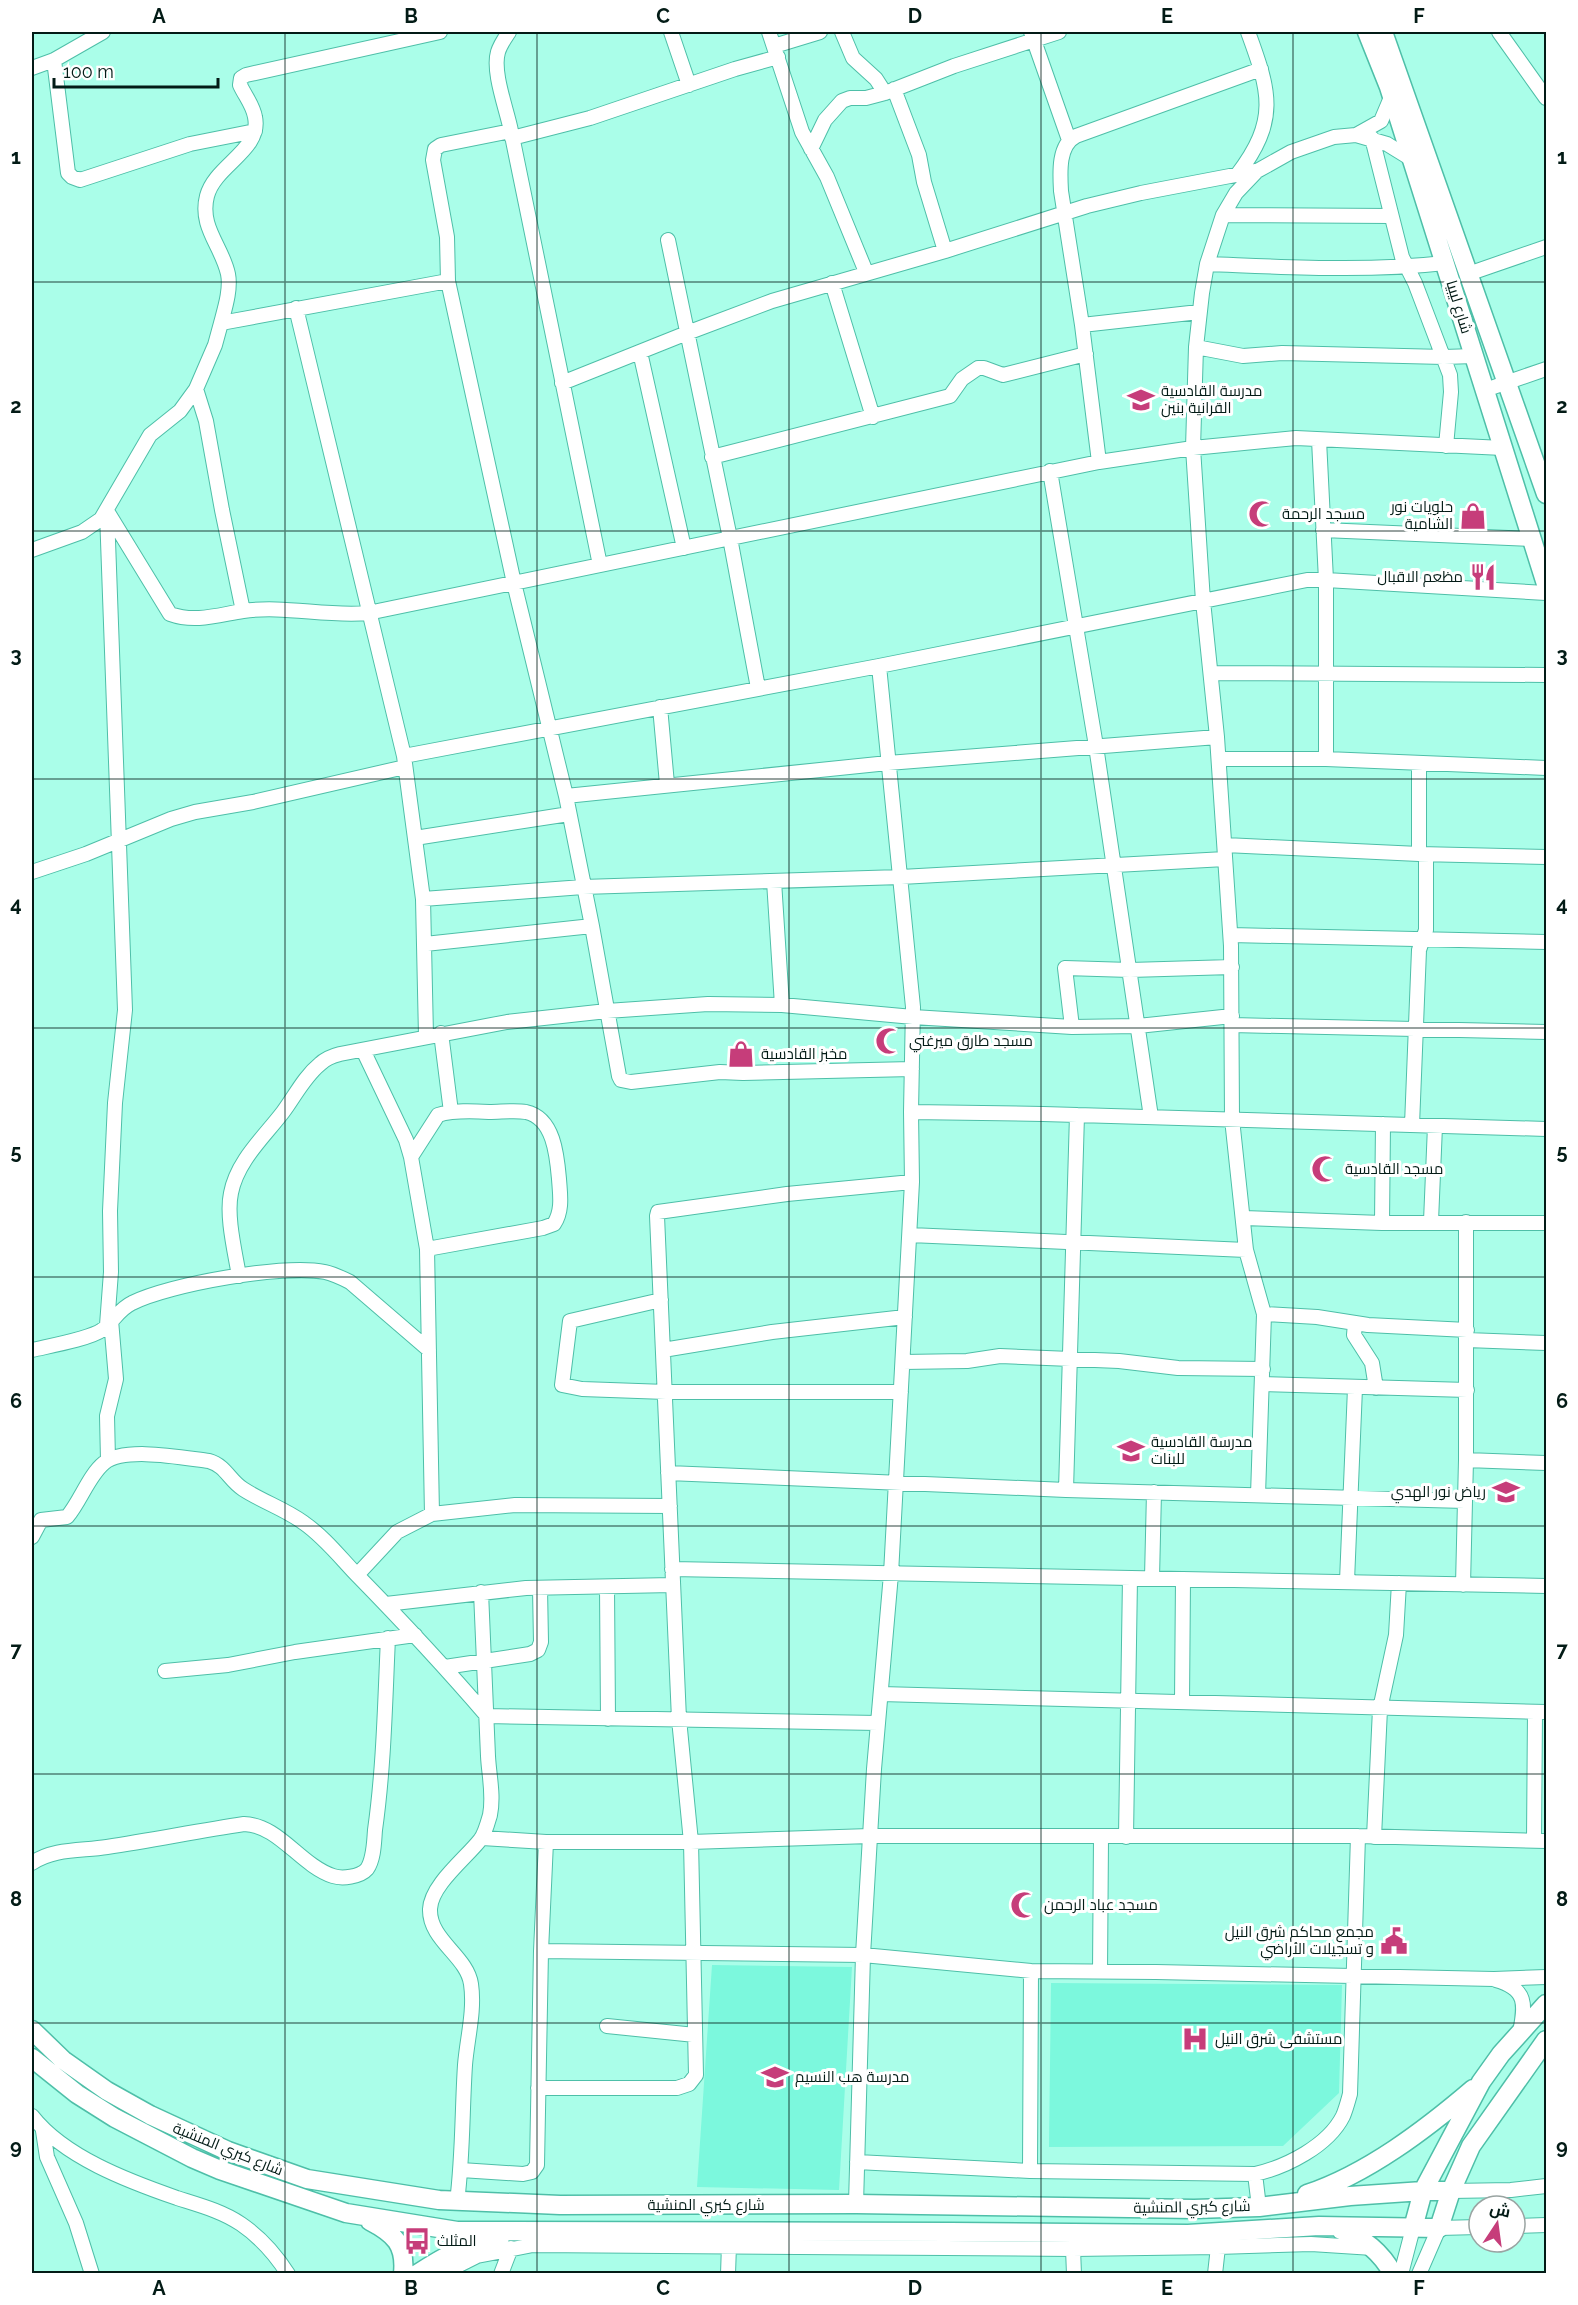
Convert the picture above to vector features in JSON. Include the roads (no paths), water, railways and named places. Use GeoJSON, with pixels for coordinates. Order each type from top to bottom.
{"type":"FeatureCollection","features":[{"type":"Feature","properties":{"kind":"main road","name":"شارع ليبيا"},"geometry":{"type":"LineString","coordinates":[[1368,32],[1392,94],[1546,584]]}},
{"type":"Feature","properties":{"kind":"main road","name":"شارع ليبيا"},"geometry":{"type":"LineString","coordinates":[[1383,32],[1546,494]]}},
{"type":"Feature","properties":{"kind":"main road"},"geometry":{"type":"LineString","coordinates":[[1266,2205],[1317,2190],[1351,2174],[1412,2137],[1447,2112],[1481,2082],[1546,2004]]}},
{"type":"Feature","properties":{"kind":"main road","name":"شارع كبري المنشية"},"geometry":{"type":"LineString","coordinates":[[32,2030],[63,2060],[107,2091],[150,2115],[238,2155],[307,2180],[387,2194],[457,2202],[561,2205],[856,2204],[1184,2209],[1266,2205],[1423,2191],[1451,2191]]}},
{"type":"Feature","properties":{"kind":"main road"},"geometry":{"type":"LineString","coordinates":[[1439,2228],[1451,2191],[1480,2133],[1546,2040]]}},
{"type":"Feature","properties":{"kind":"main road","name":"شارع كبري المنشية"},"geometry":{"type":"LineString","coordinates":[[32,2058],[77,2094],[108,2114],[192,2158],[245,2180],[346,2213],[457,2231],[1188,2234],[1319,2226],[1439,2228]]}},
{"type":"Feature","properties":{"kind":"main road"},"geometry":{"type":"LineString","coordinates":[[1413,2228],[1423,2191],[1481,2082]]}},
{"type":"Feature","properties":{"kind":"main road"},"geometry":{"type":"LineString","coordinates":[[346,2213],[372,2222],[395,2238],[405,2257],[403,2274]]}},
{"type":"Feature","properties":{"kind":"main road"},"geometry":{"type":"LineString","coordinates":[[1319,2226],[1340,2229],[1357,2235],[1374,2248],[1393,2274]]}},
{"type":"Feature","properties":{"kind":"main road"},"geometry":{"type":"LineString","coordinates":[[417,2274],[455,2251],[484,2241],[566,2232]]}},
{"type":"Feature","properties":{"kind":"street"},"geometry":{"type":"LineString","coordinates":[[32,68],[54,60],[103,32]]}},
{"type":"Feature","properties":{"kind":"street"},"geometry":{"type":"LineString","coordinates":[[32,550],[88,529],[101,519],[150,435],[180,411],[196,389],[215,345],[229,286],[229,276],[207,224],[205,211],[207,195],[213,179],[248,146],[255,130],[256,120],[252,105],[240,85],[241,78],[434,32]]}},
{"type":"Feature","properties":{"kind":"street"},"geometry":{"type":"LineString","coordinates":[[509,32],[496,58],[497,74],[600,565]]}},
{"type":"Feature","properties":{"kind":"street"},"geometry":{"type":"LineString","coordinates":[[671,32],[689,85]]}},
{"type":"Feature","properties":{"kind":"street"},"geometry":{"type":"LineString","coordinates":[[769,32],[801,132],[827,177],[866,272]]}},
{"type":"Feature","properties":{"kind":"street"},"geometry":{"type":"LineString","coordinates":[[820,32],[735,69],[590,118],[511,135],[441,145],[435,149],[434,160],[447,237],[448,281],[514,583],[566,796],[592,926],[617,1071],[621,1080],[626,1082],[720,1072],[912,1069]]}},
{"type":"Feature","properties":{"kind":"street"},"geometry":{"type":"LineString","coordinates":[[842,32],[853,58],[889,91],[918,155],[945,251]]}},
{"type":"Feature","properties":{"kind":"street"},"geometry":{"type":"LineString","coordinates":[[811,149],[825,120],[842,101],[850,98],[866,99],[1032,36],[1059,32]]}},
{"type":"Feature","properties":{"kind":"street"},"geometry":{"type":"LineString","coordinates":[[1238,175],[1256,149],[1265,122],[1268,101],[1261,69],[1248,32]]}},
{"type":"Feature","properties":{"kind":"street"},"geometry":{"type":"LineString","coordinates":[[1499,32],[1546,98]]}},
{"type":"Feature","properties":{"kind":"street"},"geometry":{"type":"LineString","coordinates":[[1032,36],[1069,140]]}},
{"type":"Feature","properties":{"kind":"street"},"geometry":{"type":"LineString","coordinates":[[54,60],[68,173],[80,180],[190,144],[255,130]]}},
{"type":"Feature","properties":{"kind":"street"},"geometry":{"type":"LineString","coordinates":[[1099,462],[1082,325],[1064,212],[1060,172],[1064,149],[1069,140],[1261,69]]}},
{"type":"Feature","properties":{"kind":"street"},"geometry":{"type":"LineString","coordinates":[[1356,135],[1381,121],[1392,94]]}},
{"type":"Feature","properties":{"kind":"street"},"geometry":{"type":"LineString","coordinates":[[562,383],[772,301],[945,251],[1064,212],[1142,193],[1257,171],[1311,144],[1334,137],[1356,135],[1372,138],[1387,144],[1413,160]]}},
{"type":"Feature","properties":{"kind":"street"},"geometry":{"type":"LineString","coordinates":[[1372,138],[1406,267],[1415,283],[1444,357],[1452,387],[1446,447]]}},
{"type":"Feature","properties":{"kind":"street"},"geometry":{"type":"LineString","coordinates":[[1257,171],[1236,193],[1223,215],[1207,264],[1196,347],[1193,448],[1203,602],[1219,759],[1231,935],[1232,1119],[1246,1250],[1264,1314],[1258,1495]]}},
{"type":"Feature","properties":{"kind":"street"},"geometry":{"type":"LineString","coordinates":[[1223,215],[1391,216]]}},
{"type":"Feature","properties":{"kind":"street"},"geometry":{"type":"LineString","coordinates":[[668,240],[730,538],[758,688]]}},
{"type":"Feature","properties":{"kind":"street"},"geometry":{"type":"LineString","coordinates":[[1468,274],[1546,247]]}},
{"type":"Feature","properties":{"kind":"street"},"geometry":{"type":"LineString","coordinates":[[1207,264],[1338,269],[1406,267],[1445,263]]}},
{"type":"Feature","properties":{"kind":"street"},"geometry":{"type":"LineString","coordinates":[[221,323],[448,281]]}},
{"type":"Feature","properties":{"kind":"street"},"geometry":{"type":"LineString","coordinates":[[832,283],[873,417]]}},
{"type":"Feature","properties":{"kind":"street"},"geometry":{"type":"LineString","coordinates":[[296,308],[405,762],[423,900],[426,1036]]}},
{"type":"Feature","properties":{"kind":"street"},"geometry":{"type":"LineString","coordinates":[[1082,325],[1199,312]]}},
{"type":"Feature","properties":{"kind":"street"},"geometry":{"type":"LineString","coordinates":[[1196,347],[1243,356],[1282,353],[1474,356]]}},
{"type":"Feature","properties":{"kind":"street"},"geometry":{"type":"LineString","coordinates":[[640,352],[684,548]]}},
{"type":"Feature","properties":{"kind":"street"},"geometry":{"type":"LineString","coordinates":[[712,457],[950,396],[962,379],[978,368],[1003,375],[1086,354]]}},
{"type":"Feature","properties":{"kind":"street"},"geometry":{"type":"LineString","coordinates":[[1485,390],[1546,369]]}},
{"type":"Feature","properties":{"kind":"street"},"geometry":{"type":"LineString","coordinates":[[196,389],[206,421],[243,611]]}},
{"type":"Feature","properties":{"kind":"street"},"geometry":{"type":"LineString","coordinates":[[107,511],[170,614],[188,619],[203,619],[243,611],[289,608],[335,614],[368,613],[1050,471],[1193,448],[1290,438],[1503,448]]}},
{"type":"Feature","properties":{"kind":"street"},"geometry":{"type":"LineString","coordinates":[[1319,440],[1326,580],[1326,759]]}},
{"type":"Feature","properties":{"kind":"street"},"geometry":{"type":"LineString","coordinates":[[1050,471],[1096,746],[1151,1117]]}},
{"type":"Feature","properties":{"kind":"street"},"geometry":{"type":"LineString","coordinates":[[107,511],[125,1010],[115,1102],[110,1211],[109,1323],[116,1379],[107,1416],[108,1460]]}},
{"type":"Feature","properties":{"kind":"street"},"geometry":{"type":"LineString","coordinates":[[1323,530],[1532,539]]}},
{"type":"Feature","properties":{"kind":"street"},"geometry":{"type":"LineString","coordinates":[[32,872],[195,812],[253,802],[405,762],[549,728],[879,666],[1297,582],[1326,580],[1546,593]]}},
{"type":"Feature","properties":{"kind":"street"},"geometry":{"type":"LineString","coordinates":[[856,2204],[863,1955],[878,1724],[891,1574],[912,1182],[913,1017],[879,666]]}},
{"type":"Feature","properties":{"kind":"street"},"geometry":{"type":"LineString","coordinates":[[1211,673],[1546,675]]}},
{"type":"Feature","properties":{"kind":"street"},"geometry":{"type":"LineString","coordinates":[[660,706],[667,784]]}},
{"type":"Feature","properties":{"kind":"street"},"geometry":{"type":"LineString","coordinates":[[566,796],[888,763],[1217,737]]}},
{"type":"Feature","properties":{"kind":"street"},"geometry":{"type":"LineString","coordinates":[[1219,759],[1326,759],[1546,768]]}},
{"type":"Feature","properties":{"kind":"street"},"geometry":{"type":"LineString","coordinates":[[1412,1125],[1414,1028],[1419,950],[1426,930],[1419,763]]}},
{"type":"Feature","properties":{"kind":"street"},"geometry":{"type":"LineString","coordinates":[[414,838],[569,814]]}},
{"type":"Feature","properties":{"kind":"street"},"geometry":{"type":"LineString","coordinates":[[423,900],[583,886],[901,877],[1113,866],[1225,852],[1546,857]]}},
{"type":"Feature","properties":{"kind":"street"},"geometry":{"type":"LineString","coordinates":[[774,881],[782,1005]]}},
{"type":"Feature","properties":{"kind":"street"},"geometry":{"type":"LineString","coordinates":[[425,944],[592,926]]}},
{"type":"Feature","properties":{"kind":"street"},"geometry":{"type":"LineString","coordinates":[[1231,935],[1546,942]]}},
{"type":"Feature","properties":{"kind":"street"},"geometry":{"type":"LineString","coordinates":[[1072,1027],[1065,968],[1130,970],[1232,967]]}},
{"type":"Feature","properties":{"kind":"street"},"geometry":{"type":"LineString","coordinates":[[238,1276],[230,1193],[245,1159],[318,1065],[328,1057],[441,1033],[507,1022],[607,1011],[708,1004],[782,1005],[913,1017],[1072,1027],[1138,1026],[1232,1020],[1546,1032]]}},
{"type":"Feature","properties":{"kind":"street"},"geometry":{"type":"LineString","coordinates":[[441,1033],[452,1112]]}},
{"type":"Feature","properties":{"kind":"street"},"geometry":{"type":"LineString","coordinates":[[363,1050],[395,1114],[411,1157],[427,1249],[432,1514]]}},
{"type":"Feature","properties":{"kind":"street"},"geometry":{"type":"LineString","coordinates":[[411,1157],[438,1115],[452,1112],[526,1112],[541,1121],[554,1142],[557,1156],[560,1214],[554,1224],[427,1249]]}},
{"type":"Feature","properties":{"kind":"street"},"geometry":{"type":"LineString","coordinates":[[911,1112],[1546,1129]]}},
{"type":"Feature","properties":{"kind":"street"},"geometry":{"type":"LineString","coordinates":[[1066,1490],[1077,1115]]}},
{"type":"Feature","properties":{"kind":"street"},"geometry":{"type":"LineString","coordinates":[[1382,1223],[1383,1124]]}},
{"type":"Feature","properties":{"kind":"street"},"geometry":{"type":"LineString","coordinates":[[1431,1221],[1435,1126]]}},
{"type":"Feature","properties":{"kind":"street"},"geometry":{"type":"LineString","coordinates":[[538,2088],[677,2088],[689,2084],[696,2075],[691,1842],[679,1719],[658,1212],[787,1194],[912,1182]]}},
{"type":"Feature","properties":{"kind":"street"},"geometry":{"type":"LineString","coordinates":[[1244,1218],[1382,1223],[1431,1221],[1546,1223]]}},
{"type":"Feature","properties":{"kind":"street"},"geometry":{"type":"LineString","coordinates":[[1463,1585],[1467,1390],[1466,1222]]}},
{"type":"Feature","properties":{"kind":"street"},"geometry":{"type":"LineString","coordinates":[[910,1235],[1246,1250]]}},
{"type":"Feature","properties":{"kind":"street"},"geometry":{"type":"LineString","coordinates":[[32,1350],[97,1333],[119,1311],[132,1303],[169,1290],[238,1276],[297,1270],[324,1271],[350,1282],[429,1350]]}},
{"type":"Feature","properties":{"kind":"street"},"geometry":{"type":"LineString","coordinates":[[661,1300],[570,1321],[562,1383],[565,1387],[666,1392],[901,1392]]}},
{"type":"Feature","properties":{"kind":"street"},"geometry":{"type":"LineString","coordinates":[[1264,1314],[1317,1317],[1546,1343]]}},
{"type":"Feature","properties":{"kind":"street"},"geometry":{"type":"LineString","coordinates":[[663,1350],[772,1332],[905,1317]]}},
{"type":"Feature","properties":{"kind":"street"},"geometry":{"type":"LineString","coordinates":[[1355,1323],[1354,1335],[1372,1362],[1376,1388]]}},
{"type":"Feature","properties":{"kind":"street"},"geometry":{"type":"LineString","coordinates":[[903,1362],[967,1361],[1000,1356],[1119,1360],[1178,1368],[1263,1369]]}},
{"type":"Feature","properties":{"kind":"street"},"geometry":{"type":"LineString","coordinates":[[1262,1384],[1467,1390]]}},
{"type":"Feature","properties":{"kind":"street"},"geometry":{"type":"LineString","coordinates":[[1347,1581],[1355,1388]]}},
{"type":"Feature","properties":{"kind":"street"},"geometry":{"type":"LineString","coordinates":[[32,1537],[41,1520],[67,1517],[100,1467],[108,1460],[142,1454],[209,1461],[219,1464],[243,1489],[287,1512],[318,1534],[415,1635],[486,1716],[878,1724]]}},
{"type":"Feature","properties":{"kind":"street"},"geometry":{"type":"LineString","coordinates":[[1466,1460],[1546,1462]]}},
{"type":"Feature","properties":{"kind":"street"},"geometry":{"type":"LineString","coordinates":[[668,1473],[1066,1490],[1466,1501]]}},
{"type":"Feature","properties":{"kind":"street"},"geometry":{"type":"LineString","coordinates":[[1152,1578],[1154,1492]]}},
{"type":"Feature","properties":{"kind":"street"},"geometry":{"type":"LineString","coordinates":[[357,1575],[397,1532],[432,1514],[515,1505],[670,1506]]}},
{"type":"Feature","properties":{"kind":"street"},"geometry":{"type":"LineString","coordinates":[[672,1569],[1546,1586]]}},
{"type":"Feature","properties":{"kind":"street"},"geometry":{"type":"LineString","coordinates":[[1126,1837],[1130,1578]]}},
{"type":"Feature","properties":{"kind":"street"},"geometry":{"type":"LineString","coordinates":[[1182,1702],[1183,1579]]}},
{"type":"Feature","properties":{"kind":"street"},"geometry":{"type":"LineString","coordinates":[[1374,1837],[1380,1709],[1396,1635],[1399,1583]]}},
{"type":"Feature","properties":{"kind":"street"},"geometry":{"type":"LineString","coordinates":[[386,1604],[481,1592],[540,1588],[672,1585]]}},
{"type":"Feature","properties":{"kind":"street"},"geometry":{"type":"LineString","coordinates":[[607,1587],[608,1719]]}},
{"type":"Feature","properties":{"kind":"street"},"geometry":{"type":"LineString","coordinates":[[444,1667],[530,1654],[537,1650],[541,1642],[540,1588]]}},
{"type":"Feature","properties":{"kind":"street"},"geometry":{"type":"LineString","coordinates":[[457,2202],[461,2170],[465,2067],[472,1999],[471,1981],[464,1966],[449,1949],[435,1927],[430,1910],[435,1895],[482,1838],[490,1815],[492,1794],[481,1592]]}},
{"type":"Feature","properties":{"kind":"street"},"geometry":{"type":"LineString","coordinates":[[165,1671],[228,1665],[295,1652],[415,1635]]}},
{"type":"Feature","properties":{"kind":"street"},"geometry":{"type":"LineString","coordinates":[[32,1863],[41,1857],[55,1853],[254,1824],[266,1829],[332,1876],[341,1878],[360,1875],[371,1862],[377,1818],[382,1770],[388,1638]]}},
{"type":"Feature","properties":{"kind":"street"},"geometry":{"type":"LineString","coordinates":[[482,1838],[546,1842],[691,1842],[870,1836],[1101,1838],[1358,1836],[1540,1840],[1541,1712],[881,1694]]}},
{"type":"Feature","properties":{"kind":"street"},"geometry":{"type":"LineString","coordinates":[[857,2162],[1030,2171],[1255,2174],[1271,2171],[1306,2154],[1326,2138],[1342,2117],[1350,2094],[1358,1836]]}},
{"type":"Feature","properties":{"kind":"street"},"geometry":{"type":"LineString","coordinates":[[1100,1972],[1101,1838]]}},
{"type":"Feature","properties":{"kind":"street"},"geometry":{"type":"LineString","coordinates":[[461,2170],[523,2174],[532,2172],[537,2165],[541,1951],[546,1842]]}},
{"type":"Feature","properties":{"kind":"street"},"geometry":{"type":"LineString","coordinates":[[541,1951],[863,1955],[1031,1971],[1494,1979],[1546,1977]]}},
{"type":"Feature","properties":{"kind":"street"},"geometry":{"type":"LineString","coordinates":[[1030,2171],[1031,1971]]}},
{"type":"Feature","properties":{"kind":"street"},"geometry":{"type":"LineString","coordinates":[[1494,1979],[1515,1987],[1520,1993],[1523,2006],[1520,2033]]}},
{"type":"Feature","properties":{"kind":"street"},"geometry":{"type":"LineString","coordinates":[[607,2026],[695,2035]]}},
{"type":"Feature","properties":{"kind":"street"},"geometry":{"type":"LineString","coordinates":[[32,2116],[43,2131],[87,2161],[174,2197],[220,2212],[241,2224],[263,2242],[288,2274]]}},
{"type":"Feature","properties":{"kind":"street"},"geometry":{"type":"LineString","coordinates":[[43,2131],[47,2157],[76,2223],[92,2274]]}},
{"type":"Feature","properties":{"kind":"street"},"geometry":{"type":"LineString","coordinates":[[1255,2174],[1266,2205]]}},
{"type":"Feature","properties":{"kind":"street"},"geometry":{"type":"LineString","coordinates":[[1451,2191],[1511,2190],[1546,2186]]}},
{"type":"Feature","properties":{"kind":"street"},"geometry":{"type":"LineString","coordinates":[[1527,2225],[1546,2224]]}},
{"type":"Feature","properties":{"kind":"street","name":"شارع كبري المنشية"},"geometry":{"type":"LineString","coordinates":[[1439,2228],[1467,2227]]}},
{"type":"Feature","properties":{"kind":"street"},"geometry":{"type":"LineString","coordinates":[[1401,2274],[1413,2228]]}},
{"type":"Feature","properties":{"kind":"street"},"geometry":{"type":"LineString","coordinates":[[1419,2274],[1439,2228]]}},
{"type":"Feature","properties":{"kind":"street"},"geometry":{"type":"LineString","coordinates":[[441,2274],[477,2256],[511,2248],[560,2245],[1073,2248],[1311,2244],[1374,2248]]}},
{"type":"Feature","properties":{"kind":"street"},"geometry":{"type":"LineString","coordinates":[[728,2274],[729,2245]]}},
{"type":"Feature","properties":{"kind":"street"},"geometry":{"type":"LineString","coordinates":[[1215,2274],[1218,2247]]}},
{"type":"Feature","properties":{"kind":"street"},"geometry":{"type":"LineString","coordinates":[[501,2274],[511,2248]]}},
{"type":"Feature","properties":{"kind":"street"},"geometry":{"type":"LineString","coordinates":[[1073,2248],[1074,2274]]}},
{"type":"Feature","properties":{"kind":"place","name":"مدرسة القادسية القرانية بنين"},"geometry":{"type":"Point","coordinates":[1141,400]}},
{"type":"Feature","properties":{"kind":"place","name":"مسجد الرحمة"},"geometry":{"type":"Point","coordinates":[1262,514]}},
{"type":"Feature","properties":{"kind":"place","name":"حلويات نور الشامية"},"geometry":{"type":"Point","coordinates":[1473,516]}},
{"type":"Feature","properties":{"kind":"place","name":"مظعم الاقبال"},"geometry":{"type":"Point","coordinates":[1483,577]}},
{"type":"Feature","properties":{"kind":"place","name":"مسجد طارق ميرغني"},"geometry":{"type":"Point","coordinates":[889,1041]}},
{"type":"Feature","properties":{"kind":"place","name":"مخبز القادسية"},"geometry":{"type":"Point","coordinates":[741,1054]}},
{"type":"Feature","properties":{"kind":"place","name":"مسجد القادسية"},"geometry":{"type":"Point","coordinates":[1325,1169]}},
{"type":"Feature","properties":{"kind":"place","name":"مدرسة القادسية للبنات"},"geometry":{"type":"Point","coordinates":[1131,1451]}},
{"type":"Feature","properties":{"kind":"place","name":"رياض نور الهدي"},"geometry":{"type":"Point","coordinates":[1506,1492]}},
{"type":"Feature","properties":{"kind":"place","name":"مسجد عباد الرحمن"},"geometry":{"type":"Point","coordinates":[1024,1905]}},
{"type":"Feature","properties":{"kind":"place","name":"مجمع محاكم شرق النيل و تسجيلات الأراضي"},"geometry":{"type":"Point","coordinates":[1394,1941]}},
{"type":"Feature","properties":{"kind":"place","name":"مستشفى شرق النيل"},"geometry":{"type":"Point","coordinates":[1195,2039]}},
{"type":"Feature","properties":{"kind":"place","name":"مدرسة هب النسيم"},"geometry":{"type":"Point","coordinates":[775,2077]}},
{"type":"Feature","properties":{"kind":"place","name":"المثلث"},"geometry":{"type":"Point","coordinates":[417,2241]}}]}
